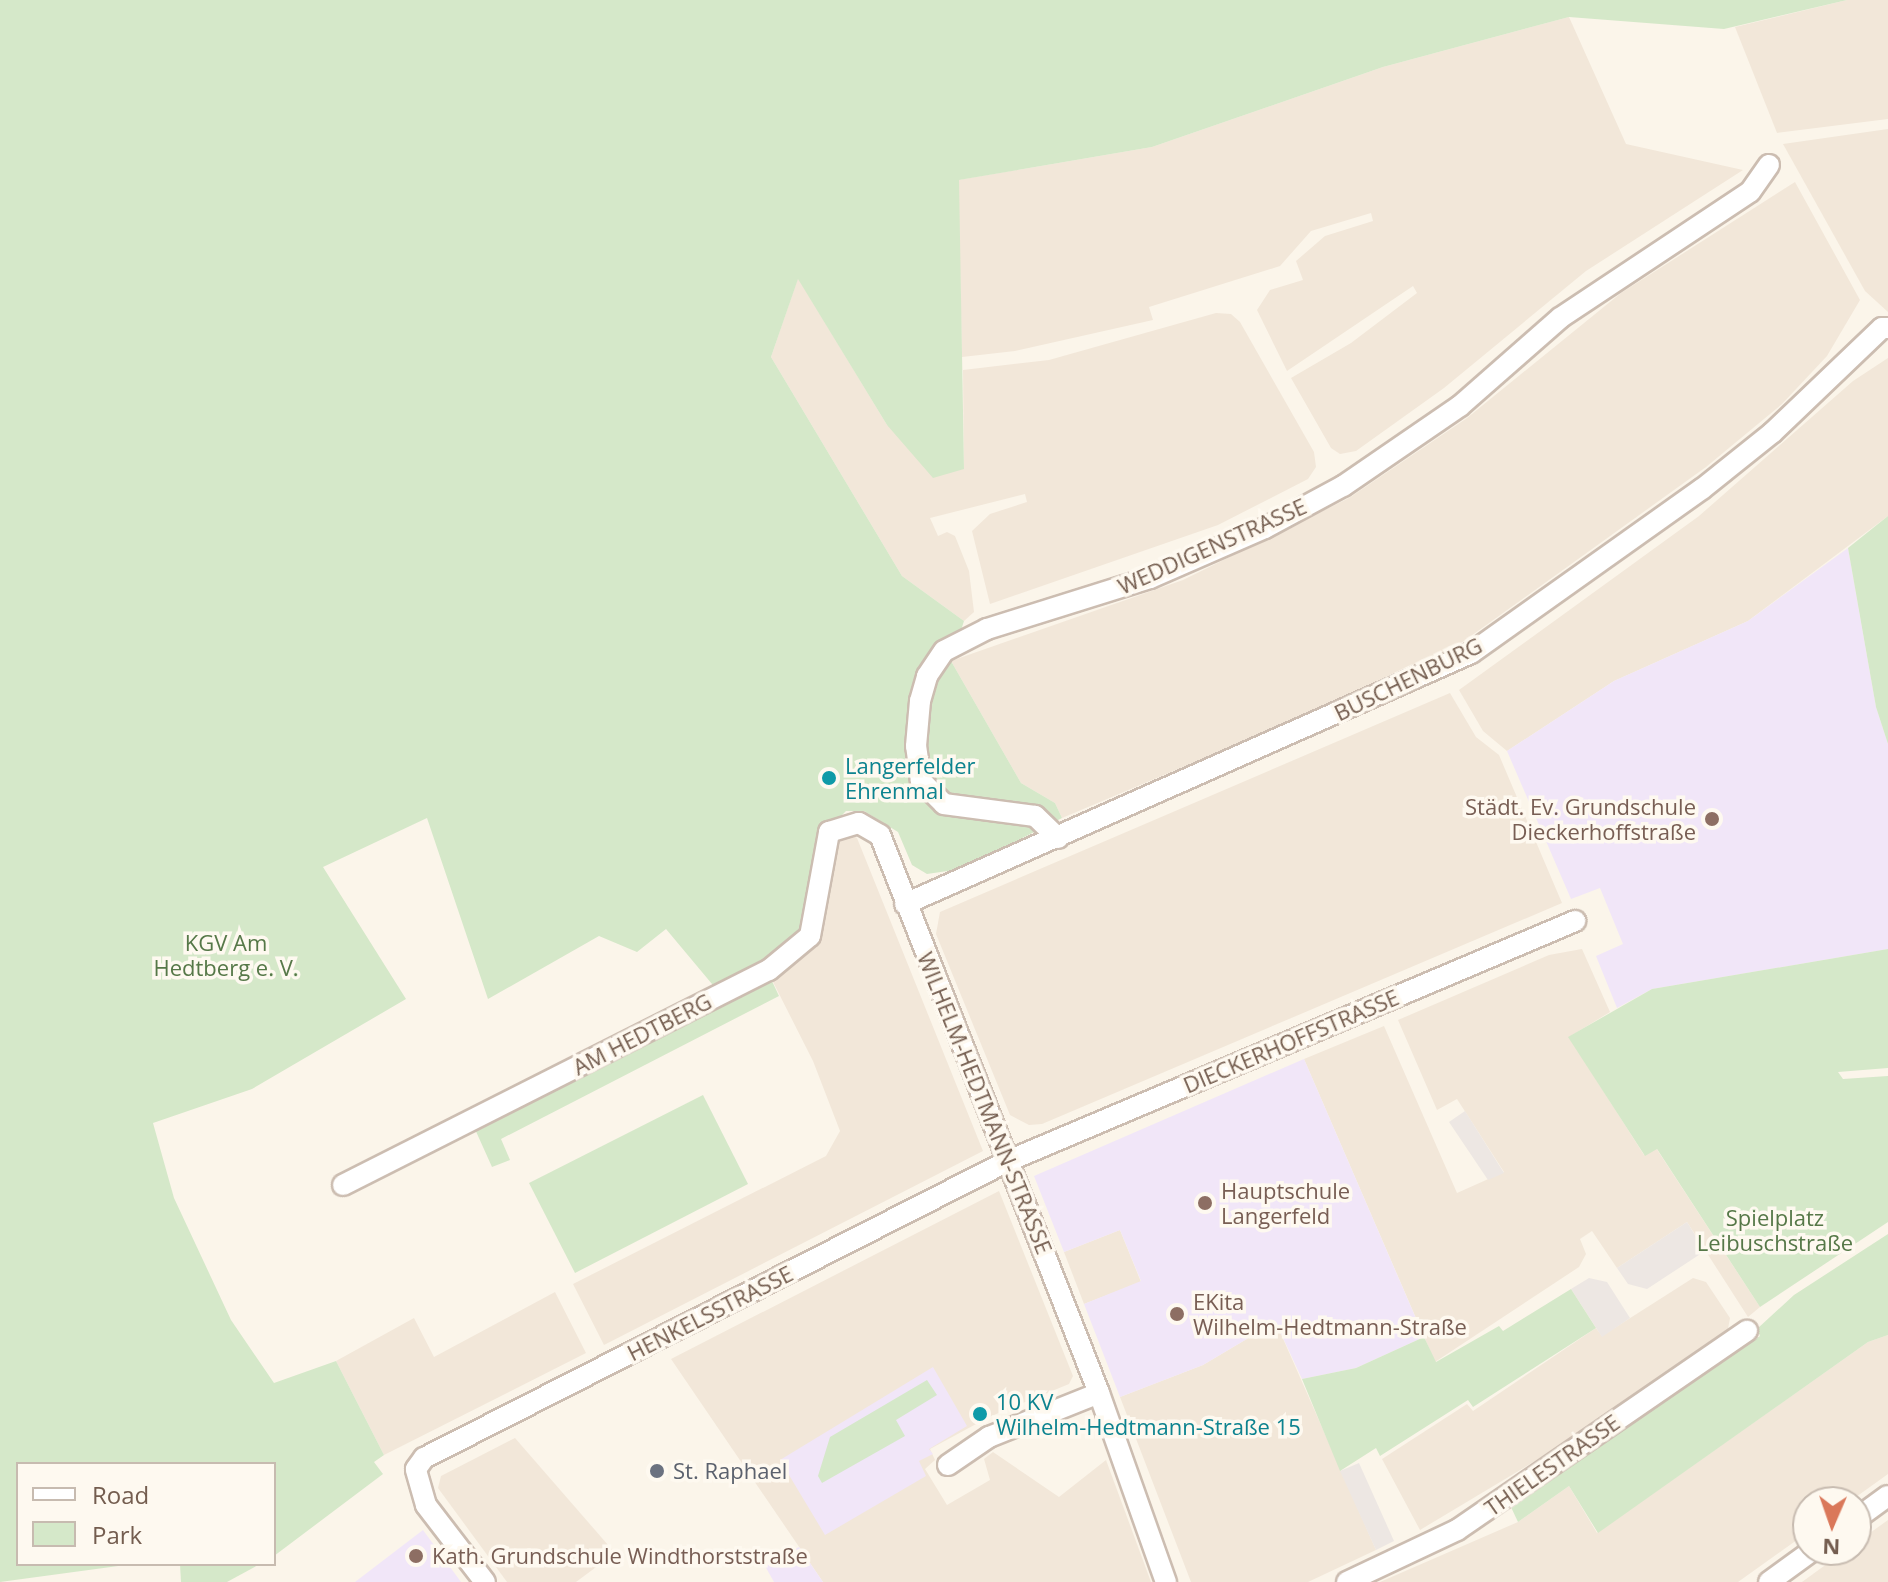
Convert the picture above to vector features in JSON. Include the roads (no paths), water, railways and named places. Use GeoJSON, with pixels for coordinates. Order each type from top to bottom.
{"type":"FeatureCollection","features":[{"type":"Feature","properties":{"kind":"street","name":"WEDDIGENSTRASSE"},"geometry":{"type":"LineString","coordinates":[[1058,838],[1035,816],[944,804],[921,781],[916,746],[920,701],[927,676],[944,651],[987,629],[1150,578],[1265,528],[1343,486],[1460,406],[1560,318],[1750,192],[1769,165]]}},
{"type":"Feature","properties":{"kind":"street","name":"BUSCHENBURG"},"geometry":{"type":"LineString","coordinates":[[905,904],[1471,653],[1702,489],[1772,433],[1882,328],[1888,328]]}},
{"type":"Feature","properties":{"kind":"street","name":"WILHELM-HEDTMANN-STRASSE"},"geometry":{"type":"LineString","coordinates":[[859,823],[880,835],[1099,1393],[1166,1582]]}},
{"type":"Feature","properties":{"kind":"street","name":"AM HEDTBERG"},"geometry":{"type":"LineString","coordinates":[[343,1185],[769,970],[810,936],[829,832],[859,823]]}},
{"type":"Feature","properties":{"kind":"street","name":"DIECKERHOFFSTRASSE"},"geometry":{"type":"LineString","coordinates":[[1008,1161],[1575,921]]}},
{"type":"Feature","properties":{"kind":"street","name":"HENKELSSTRASSE"},"geometry":{"type":"LineString","coordinates":[[485,1582],[426,1505],[416,1469],[424,1458],[1008,1161]]}},
{"type":"Feature","properties":{"kind":"street","name":"THIELESTRASSE"},"geometry":{"type":"LineString","coordinates":[[1347,1582],[1457,1530],[1747,1331]]}},
{"type":"Feature","properties":{"kind":"street"},"geometry":{"type":"LineString","coordinates":[[948,1465],[989,1437],[1099,1393]]}},
{"type":"Feature","properties":{"kind":"street"},"geometry":{"type":"LineString","coordinates":[[1769,1582],[1792,1565]]}},
{"type":"Feature","properties":{"kind":"place","name":"Langerfelder Ehrenmal"},"geometry":{"type":"Point","coordinates":[829,778]}},
{"type":"Feature","properties":{"kind":"place","name":"Städt. Ev. Grundschule Dieckerhoffstraße"},"geometry":{"type":"Point","coordinates":[1712,819]}},
{"type":"Feature","properties":{"kind":"place","name":"Hauptschule Langerfeld"},"geometry":{"type":"Point","coordinates":[1205,1203]}},
{"type":"Feature","properties":{"kind":"place","name":"EKita Wilhelm-Hedtmann-Straße"},"geometry":{"type":"Point","coordinates":[1177,1314]}},
{"type":"Feature","properties":{"kind":"place","name":"10 KV Wilhelm-Hedtmann-Straße 15"},"geometry":{"type":"Point","coordinates":[980,1414]}},
{"type":"Feature","properties":{"kind":"place","name":"St. Raphael"},"geometry":{"type":"Point","coordinates":[657,1471]}},
{"type":"Feature","properties":{"kind":"place","name":"Kath. Grundschule Windthorststraße"},"geometry":{"type":"Point","coordinates":[416,1556]}},
{"type":"Feature","properties":{"kind":"park label","name":"KGV Am Hedtberg e. V."},"geometry":{"type":"Point","coordinates":[226,954]}},
{"type":"Feature","properties":{"kind":"park label","name":"Spielplatz Leibuschstraße"},"geometry":{"type":"Point","coordinates":[1775,1230]}}]}
